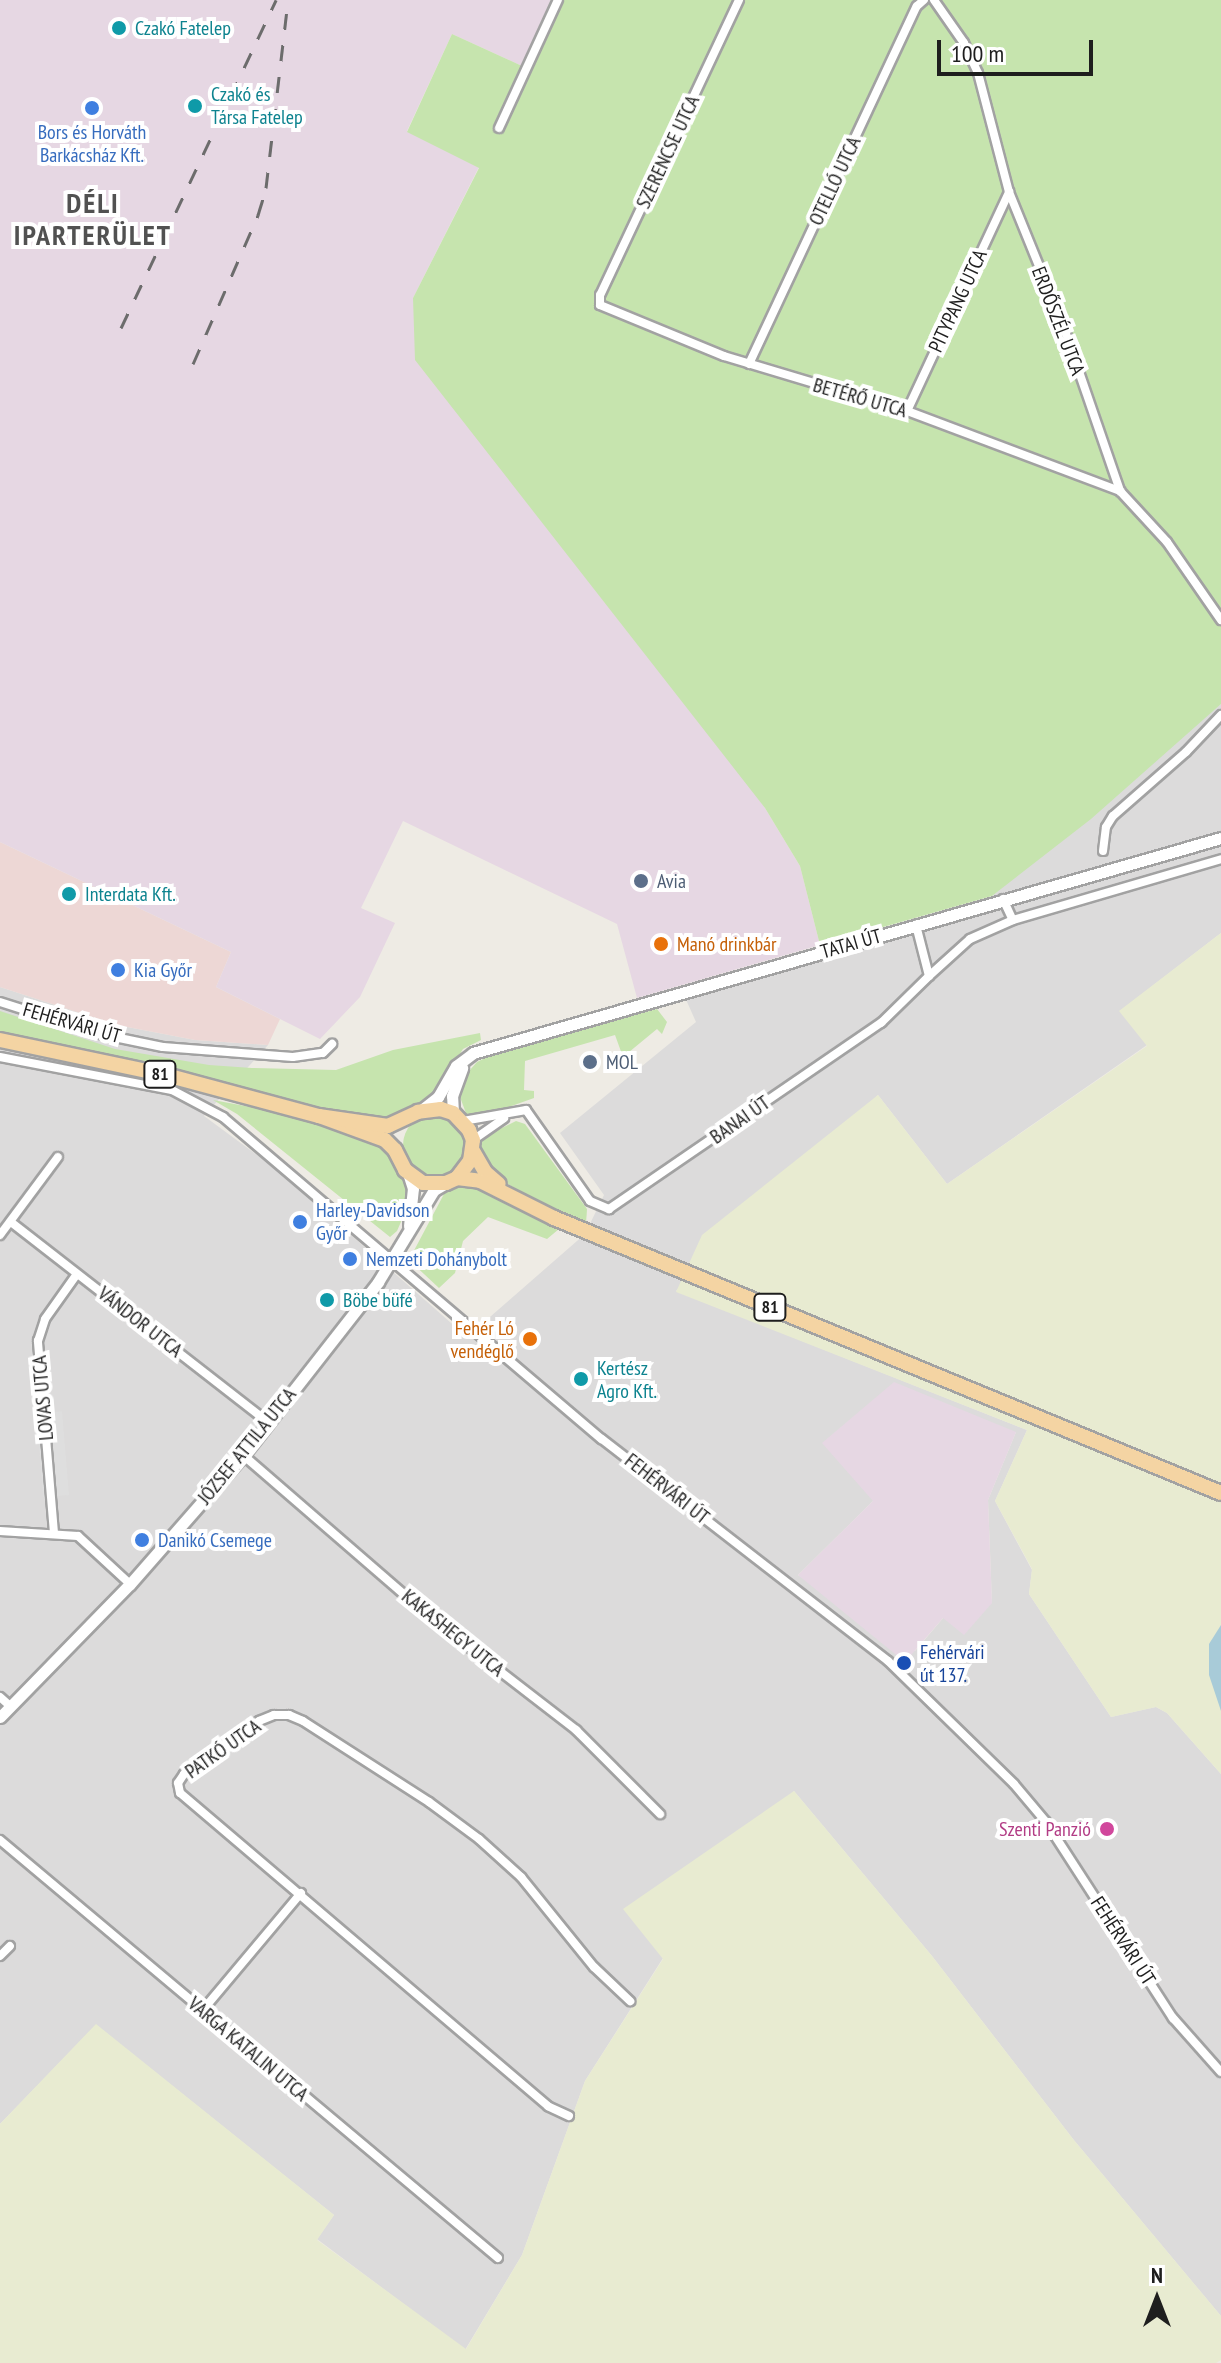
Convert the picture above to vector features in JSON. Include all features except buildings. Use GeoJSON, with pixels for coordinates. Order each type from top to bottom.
{"type":"FeatureCollection","features":[{"type":"Feature","properties":{"kind":"main road","name":"81"},"geometry":{"type":"LineString","coordinates":[[0,1040],[166,1075],[319,1116],[385,1140],[402,1165],[423,1183],[480,1181],[567,1224],[1221,1493]]}},
{"type":"Feature","properties":{"kind":"main road","name":"81"},"geometry":{"type":"LineString","coordinates":[[319,1116],[379,1126],[441,1109],[458,1117],[485,1172],[507,1193]]}},
{"type":"Feature","properties":{"kind":"main road"},"geometry":{"type":"LineString","coordinates":[[402,1165],[398,1138],[414,1116]]}},
{"type":"Feature","properties":{"kind":"main road"},"geometry":{"type":"LineString","coordinates":[[451,1181],[470,1161],[473,1146]]}},
{"type":"Feature","properties":{"kind":"street"},"geometry":{"type":"LineString","coordinates":[[499,128],[558,0]]}},
{"type":"Feature","properties":{"kind":"street","name":"SZERENCSE UTCA"},"geometry":{"type":"LineString","coordinates":[[600,305],[600,295],[739,0]]}},
{"type":"Feature","properties":{"kind":"street","name":"OTELLÓ UTCA"},"geometry":{"type":"LineString","coordinates":[[749,364],[917,6],[924,0]]}},
{"type":"Feature","properties":{"kind":"street","name":"ERDŐSZÉL UTCA"},"geometry":{"type":"LineString","coordinates":[[934,0],[964,43],[978,73],[1009,192],[1063,325],[1120,491],[1167,542],[1221,620]]}},
{"type":"Feature","properties":{"kind":"street","name":"PITYPANG UTCA"},"geometry":{"type":"LineString","coordinates":[[907,411],[1009,192]]}},
{"type":"Feature","properties":{"kind":"street","name":"BETÉRŐ UTCA"},"geometry":{"type":"LineString","coordinates":[[600,305],[749,364],[907,411],[1120,491]]}},
{"type":"Feature","properties":{"kind":"street"},"geometry":{"type":"LineString","coordinates":[[1103,851],[1106,827],[1113,816],[1186,752],[1221,715]]}},
{"type":"Feature","properties":{"kind":"street","name":"TATAI ÚT"},"geometry":{"type":"LineString","coordinates":[[414,1116],[438,1097],[462,1059],[480,1051],[1221,838]]}},
{"type":"Feature","properties":{"kind":"street"},"geometry":{"type":"LineString","coordinates":[[916,925],[929,976],[970,939],[1013,920],[1221,859]]}},
{"type":"Feature","properties":{"kind":"street"},"geometry":{"type":"LineString","coordinates":[[1003,899],[1013,920]]}},
{"type":"Feature","properties":{"kind":"street","name":"BANAI ÚT"},"geometry":{"type":"LineString","coordinates":[[526,1110],[590,1201],[609,1209],[881,1023],[929,976]]}},
{"type":"Feature","properties":{"kind":"street","name":"FEHÉRVÁRI ÚT"},"geometry":{"type":"LineString","coordinates":[[0,1002],[100,1034],[163,1047],[293,1057],[323,1053],[332,1044]]}},
{"type":"Feature","properties":{"kind":"street"},"geometry":{"type":"LineString","coordinates":[[480,1051],[457,1078],[452,1096],[458,1117],[526,1110]]}},
{"type":"Feature","properties":{"kind":"street","name":"FEHÉRVÁRI ÚT"},"geometry":{"type":"LineString","coordinates":[[0,1057],[172,1090],[223,1117],[602,1439],[845,1625],[931,1702],[1046,1822],[1173,2018],[1221,2072]]}},
{"type":"Feature","properties":{"kind":"street"},"geometry":{"type":"LineString","coordinates":[[473,1146],[485,1128],[526,1110]]}},
{"type":"Feature","properties":{"kind":"street"},"geometry":{"type":"LineString","coordinates":[[0,1235],[58,1157]]}},
{"type":"Feature","properties":{"kind":"street","name":"JÓZSEF ATTILA UTCA"},"geometry":{"type":"LineString","coordinates":[[402,1165],[413,1188],[409,1229]]}},
{"type":"Feature","properties":{"kind":"street","name":"JÓZSEF ATTILA UTCA"},"geometry":{"type":"LineString","coordinates":[[0,1717],[130,1584],[243,1455],[391,1260],[434,1190],[451,1181]]}},
{"type":"Feature","properties":{"kind":"street","name":"VÁNDOR UTCA"},"geometry":{"type":"LineString","coordinates":[[11,1222],[269,1423]]}},
{"type":"Feature","properties":{"kind":"street","name":"LOVAS UTCA"},"geometry":{"type":"LineString","coordinates":[[54,1533],[38,1341],[45,1319],[77,1274]]}},
{"type":"Feature","properties":{"kind":"street","name":"KAKASHEGY UTCA"},"geometry":{"type":"LineString","coordinates":[[243,1455],[430,1617],[576,1730],[660,1814]]}},
{"type":"Feature","properties":{"kind":"street"},"geometry":{"type":"LineString","coordinates":[[0,1531],[78,1536],[130,1584]]}},
{"type":"Feature","properties":{"kind":"street"},"geometry":{"type":"LineString","coordinates":[[0,1697],[11,1707]]}},
{"type":"Feature","properties":{"kind":"street","name":"PATKÓ UTCA"},"geometry":{"type":"LineString","coordinates":[[569,2116],[548,2106],[180,1793],[178,1783],[184,1774],[259,1721],[274,1715],[289,1715],[303,1721],[429,1802],[479,1839],[521,1877],[594,1967],[630,2001]]}},
{"type":"Feature","properties":{"kind":"street","name":"VARGA KATALIN UTCA"},"geometry":{"type":"LineString","coordinates":[[0,1840],[498,2258]]}},
{"type":"Feature","properties":{"kind":"street"},"geometry":{"type":"LineString","coordinates":[[202,2011],[301,1893]]}},
{"type":"Feature","properties":{"kind":"street"},"geometry":{"type":"LineString","coordinates":[[0,1956],[10,1946]]}},
{"type":"Feature","properties":{"kind":"shaded area"},"geometry":{"type":"Polygon","coordinates":[[[0,0],[551,0],[522,66],[452,34],[407,131],[479,167],[413,298],[765,808],[800,866],[820,945],[637,998],[617,924],[403,821],[361,908],[395,923],[360,997],[320,1039],[216,987],[231,952],[0,842],[0,0]]]}},
{"type":"Feature","properties":{"kind":"shaded area"},"geometry":{"type":"Polygon","coordinates":[[[1221,704],[1221,933],[1120,1011],[1147,1045],[947,1184],[878,1095],[676,1291],[1027,1430],[995,1501],[1032,1570],[1029,1594],[1111,1717],[1156,1707],[1167,1713],[1221,1774],[1221,2316],[1073,2139],[932,1956],[794,1791],[663,1958],[585,2081],[522,2255],[465,2350],[317,2239],[334,2215],[96,2025],[0,2124],[0,987],[117,1025],[195,1040],[268,1045],[204,1116],[276,1169],[467,1337],[585,1234],[604,1195],[560,1133],[696,1022],[680,986],[992,896],[1221,704]],[[1016,1432],[873,1501],[798,1575],[915,1651],[944,1617],[992,1603],[988,1500],[1016,1432]]]}},
{"type":"Feature","properties":{"kind":"shaded area"},"geometry":{"type":"Polygon","coordinates":[[[0,842],[231,952],[216,987],[280,1019],[268,1045],[195,1040],[117,1025],[0,987],[0,842]]]}},
{"type":"Feature","properties":{"kind":"shaded area"},"geometry":{"type":"Polygon","coordinates":[[[31,1340],[38,1341],[45,1413],[62,1411],[69,1495],[43,1497],[31,1340]]]}},
{"type":"Feature","properties":{"kind":"shaded area"},"geometry":{"type":"Polygon","coordinates":[[[894,1382],[1016,1432],[988,1500],[992,1603],[964,1635],[943,1618],[905,1662],[798,1575],[873,1501],[822,1443],[894,1382]]]}},
{"type":"Feature","properties":{"kind":"green space"},"geometry":{"type":"Polygon","coordinates":[[[551,0],[1221,0],[1221,704],[1091,819],[992,896],[820,945],[800,866],[765,808],[415,360],[413,298],[479,168],[407,132],[452,34],[522,66],[551,0]]]}},
{"type":"Feature","properties":{"kind":"green space"},"geometry":{"type":"Polygon","coordinates":[[[1221,933],[1221,1774],[1167,1713],[1156,1707],[1111,1717],[1029,1594],[1032,1569],[995,1501],[1027,1430],[676,1292],[702,1235],[878,1095],[947,1184],[1147,1046],[1119,1011],[1221,933]]]}},
{"type":"Feature","properties":{"kind":"green space"},"geometry":{"type":"Polygon","coordinates":[[[657,1009],[667,1022],[662,1034],[657,1029],[623,1057],[615,1035],[525,1061],[524,1090],[534,1091],[534,1098],[486,1115],[467,1116],[460,1097],[462,1079],[477,1062],[495,1053],[657,1009]]]}},
{"type":"Feature","properties":{"kind":"green space"},"geometry":{"type":"Polygon","coordinates":[[[0,1011],[115,1049],[209,1065],[252,1068],[336,1070],[393,1050],[480,1033],[481,1040],[463,1049],[437,1091],[392,1120],[331,1111],[178,1071],[71,1050],[0,1031],[0,1011]]]}},
{"type":"Feature","properties":{"kind":"green space"},"geometry":{"type":"Polygon","coordinates":[[[213,1100],[282,1113],[333,1127],[386,1148],[409,1190],[407,1208],[397,1231],[390,1237],[237,1114],[213,1100]]]}},
{"type":"Feature","properties":{"kind":"green space"},"geometry":{"type":"Polygon","coordinates":[[[434,1114],[456,1123],[465,1145],[456,1167],[434,1176],[412,1167],[403,1145],[412,1123],[434,1114]]]}},
{"type":"Feature","properties":{"kind":"green space"},"geometry":{"type":"Polygon","coordinates":[[[516,1121],[525,1124],[587,1209],[586,1224],[550,1210],[495,1176],[477,1148],[481,1138],[516,1121]]]}},
{"type":"Feature","properties":{"kind":"green space"},"geometry":{"type":"Polygon","coordinates":[[[469,1183],[565,1224],[547,1239],[488,1217],[463,1241],[455,1273],[439,1288],[409,1260],[444,1194],[469,1183]]]}},
{"type":"Feature","properties":{"kind":"green space"},"geometry":{"type":"Polygon","coordinates":[[[794,1791],[932,1956],[1073,2139],[1221,2316],[1221,2360],[1216,2363],[0,2363],[0,2124],[96,2024],[334,2215],[317,2240],[466,2349],[522,2255],[585,2081],[663,1959],[623,1909],[794,1791]]]}},
{"type":"Feature","properties":{"kind":"water"},"geometry":{"type":"Polygon","coordinates":[[[1221,1625],[1221,1711],[1209,1675],[1209,1644],[1221,1625]]]}},
{"type":"Feature","properties":{"kind":"railway"},"geometry":{"type":"LineString","coordinates":[[121,328],[276,0]]}},
{"type":"Feature","properties":{"kind":"railway"},"geometry":{"type":"LineString","coordinates":[[193,364],[258,215],[266,188],[288,0]]}},
{"type":"Feature","properties":{"kind":"place","name":"Czakó Fatelep"},"geometry":{"type":"Point","coordinates":[119,28]}},
{"type":"Feature","properties":{"kind":"place","name":"Czakó és Társa Fatelep"},"geometry":{"type":"Point","coordinates":[195,106]}},
{"type":"Feature","properties":{"kind":"place","name":"Bors és Horváth Barkácsház Kft."},"geometry":{"type":"Point","coordinates":[92,108]}},
{"type":"Feature","properties":{"kind":"place","name":"Avia"},"geometry":{"type":"Point","coordinates":[641,881]}},
{"type":"Feature","properties":{"kind":"place","name":"Interdata Kft."},"geometry":{"type":"Point","coordinates":[69,894]}},
{"type":"Feature","properties":{"kind":"place","name":"Manó drinkbár"},"geometry":{"type":"Point","coordinates":[661,944]}},
{"type":"Feature","properties":{"kind":"place","name":"Kia Győr"},"geometry":{"type":"Point","coordinates":[118,970]}},
{"type":"Feature","properties":{"kind":"place","name":"MOL"},"geometry":{"type":"Point","coordinates":[590,1062]}},
{"type":"Feature","properties":{"kind":"place","name":"Harley-Davidson Győr"},"geometry":{"type":"Point","coordinates":[300,1222]}},
{"type":"Feature","properties":{"kind":"place","name":"Nemzeti Dohánybolt"},"geometry":{"type":"Point","coordinates":[350,1259]}},
{"type":"Feature","properties":{"kind":"place","name":"Böbe büfé"},"geometry":{"type":"Point","coordinates":[327,1300]}},
{"type":"Feature","properties":{"kind":"place","name":"Fehér Ló vendéglő"},"geometry":{"type":"Point","coordinates":[530,1339]}},
{"type":"Feature","properties":{"kind":"place","name":"Kertész Agro Kft."},"geometry":{"type":"Point","coordinates":[581,1379]}},
{"type":"Feature","properties":{"kind":"place","name":"Danikó Csemege"},"geometry":{"type":"Point","coordinates":[142,1540]}},
{"type":"Feature","properties":{"kind":"place","name":"Fehérvári út 137."},"geometry":{"type":"Point","coordinates":[904,1663]}},
{"type":"Feature","properties":{"kind":"place","name":"Szenti Panzió"},"geometry":{"type":"Point","coordinates":[1107,1829]}},
{"type":"Feature","properties":{"kind":"district","name":"DÉLI IPARTERÜLET"},"geometry":{"type":"Point","coordinates":[93,219]}}]}
